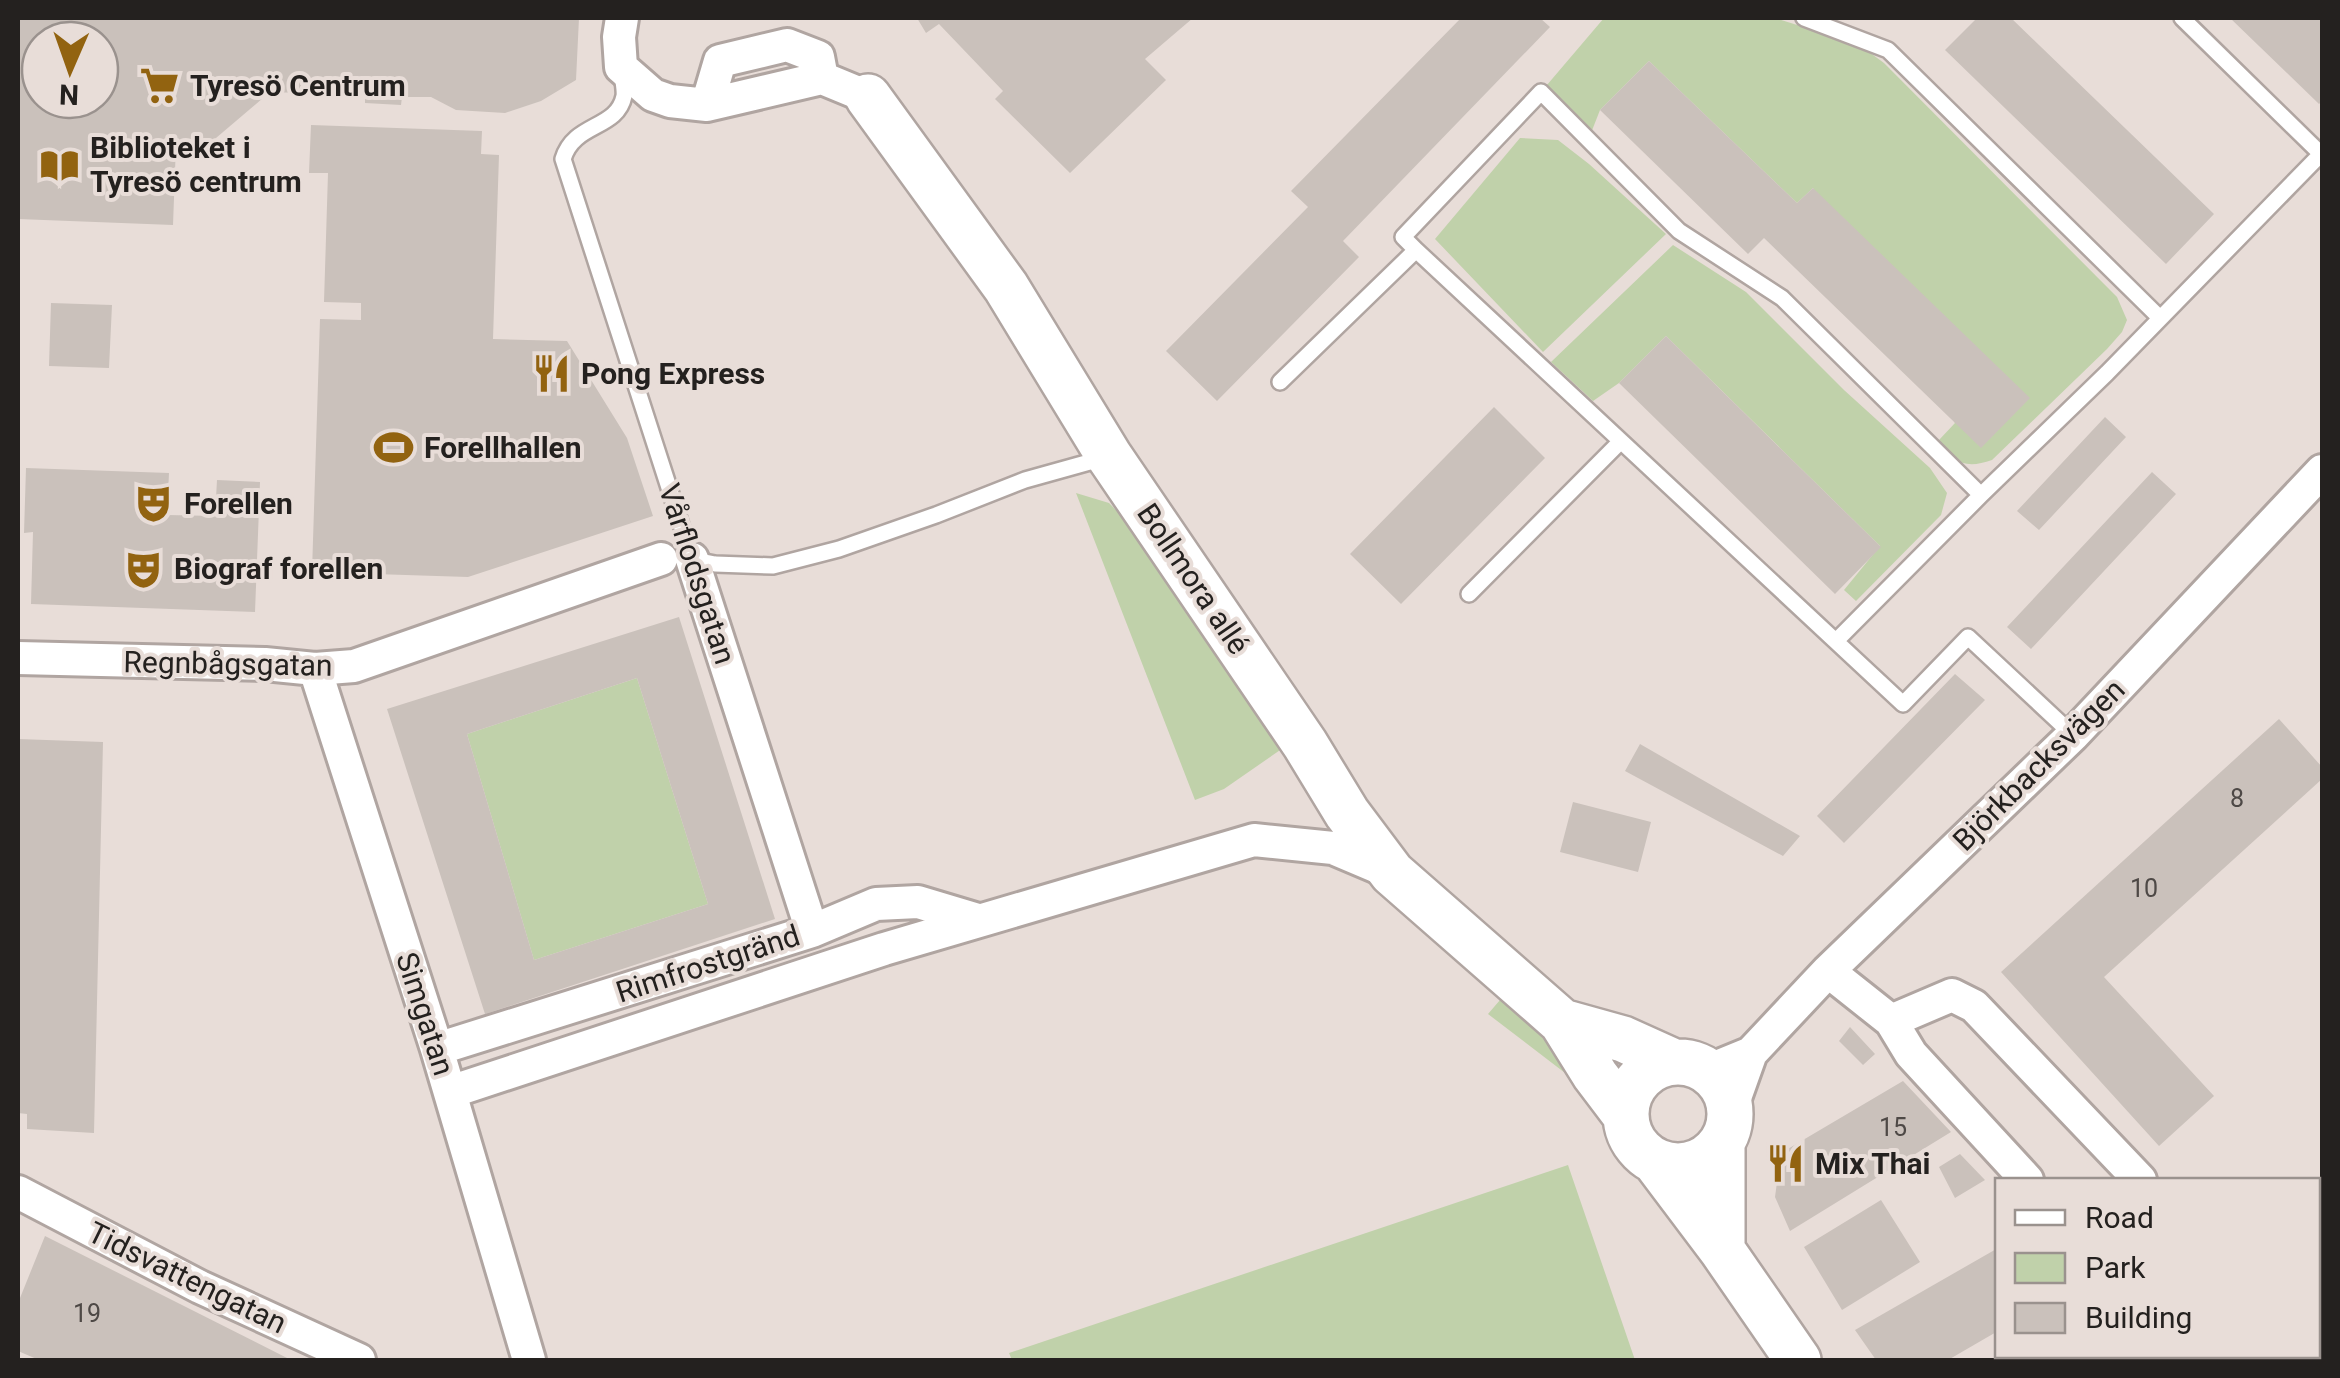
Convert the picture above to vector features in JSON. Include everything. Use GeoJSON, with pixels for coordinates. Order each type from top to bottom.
{"type":"FeatureCollection","features":[{"type":"Feature","properties":{"kind":"street"},"geometry":{"type":"LineString","coordinates":[[622,18],[621,68],[653,96],[708,105],[822,78],[868,97]]}},
{"type":"Feature","properties":{"kind":"street","name":"Bollmora allé"},"geometry":{"type":"LineString","coordinates":[[868,97],[1006,287],[1108,456],[1305,744],[1347,813],[1392,873],[1562,1022],[1626,1116],[1634,1142],[1655,1161],[1722,1250],[1798,1360]]}},
{"type":"Feature","properties":{"kind":"street","name":"Björkbacksvägen"},"geometry":{"type":"LineString","coordinates":[[1726,1128],[1751,1054],[1828,971],[2073,734],[2322,471]]}},
{"type":"Feature","properties":{"kind":"street","name":"Regnbågsgatan"},"geometry":{"type":"LineString","coordinates":[[18,658],[265,664],[315,670],[354,666],[676,559]]}},
{"type":"Feature","properties":{"kind":"street","name":"Vårflodsgatan"},"geometry":{"type":"LineString","coordinates":[[676,559],[812,930]]}},
{"type":"Feature","properties":{"kind":"street","name":"Simgatan"},"geometry":{"type":"LineString","coordinates":[[315,670],[437,1050],[529,1360]]}},
{"type":"Feature","properties":{"kind":"street","name":"Rimfrostgränd"},"geometry":{"type":"LineString","coordinates":[[450,1092],[865,955],[1254,840],[1332,848],[1392,873]]}},
{"type":"Feature","properties":{"kind":"street","name":"Rimfrostgränd"},"geometry":{"type":"LineString","coordinates":[[437,1050],[812,930],[876,904],[918,902],[978,920]]}},
{"type":"Feature","properties":{"kind":"street"},"geometry":{"type":"LineString","coordinates":[[1828,971],[1892,1021],[1912,1054],[2025,1178]]}},
{"type":"Feature","properties":{"kind":"street"},"geometry":{"type":"LineString","coordinates":[[1892,1021],[1952,995],[1974,1006],[2138,1178]]}},
{"type":"Feature","properties":{"kind":"street","name":"Bollmora allé"},"geometry":{"type":"LineString","coordinates":[[1562,1022],[1623,1039],[1691,1066]]}},
{"type":"Feature","properties":{"kind":"street","name":"Björkbacksvägen"},"geometry":{"type":"LineString","coordinates":[[1691,1066],[1751,1054]]}},
{"type":"Feature","properties":{"kind":"street"},"geometry":{"type":"LineString","coordinates":[[1626,1116],[1636,1082],[1657,1066],[1691,1066],[1719,1082],[1727,1096],[1722,1250]]}},
{"type":"Feature","properties":{"kind":"street"},"geometry":{"type":"LineString","coordinates":[[1655,1161],[1669,1166],[1698,1162],[1711,1154],[1726,1128]]}},
{"type":"Feature","properties":{"kind":"street","name":"Tidsvattengatan"},"geometry":{"type":"LineString","coordinates":[[18,1192],[200,1287],[359,1360]]}},
{"type":"Feature","properties":{"kind":"lane"},"geometry":{"type":"LineString","coordinates":[[1804,18],[1888,50],[2160,318]]}},
{"type":"Feature","properties":{"kind":"lane"},"geometry":{"type":"LineString","coordinates":[[1836,640],[2107,373],[2321,154],[2182,18]]}},
{"type":"Feature","properties":{"kind":"lane","name":"Vårflodsgatan"},"geometry":{"type":"LineString","coordinates":[[621,68],[624,95],[618,110],[576,135],[563,158],[676,559]]}},
{"type":"Feature","properties":{"kind":"lane"},"geometry":{"type":"LineString","coordinates":[[1980,495],[1782,298],[1679,231],[1541,92],[1403,237],[1904,704],[1968,637],[2073,734]]}},
{"type":"Feature","properties":{"kind":"lane"},"geometry":{"type":"LineString","coordinates":[[1280,382],[1416,250]]}},
{"type":"Feature","properties":{"kind":"lane"},"geometry":{"type":"LineString","coordinates":[[1468,594],[1620,440]]}},
{"type":"Feature","properties":{"kind":"lane"},"geometry":{"type":"LineString","coordinates":[[676,559],[773,566],[838,549],[1026,480],[1108,456]]}},
{"type":"Feature","properties":{"kind":"green space"},"geometry":{"type":"Polygon","coordinates":[[[1604,18],[1775,18],[1842,39],[1869,52],[2117,297],[2127,320],[2122,332],[1992,460],[1968,464],[1955,459],[1939,440],[1955,423],[1813,188],[1797,203],[1649,61],[1600,110],[1591,133],[1541,92],[1604,18]]]}},
{"type":"Feature","properties":{"kind":"green space"},"geometry":{"type":"Polygon","coordinates":[[[1520,138],[1558,140],[1666,234],[1543,352],[1435,239],[1520,138]]]}},
{"type":"Feature","properties":{"kind":"green space"},"geometry":{"type":"Polygon","coordinates":[[[1673,245],[1746,292],[1844,390],[1930,468],[1947,493],[1941,515],[1856,601],[1844,590],[1880,546],[1666,336],[1619,383],[1593,401],[1551,362],[1673,245]]]}},
{"type":"Feature","properties":{"kind":"green space"},"geometry":{"type":"Polygon","coordinates":[[[1076,493],[1109,503],[1128,522],[1286,746],[1224,789],[1195,800],[1076,493]]]}},
{"type":"Feature","properties":{"kind":"green space"},"geometry":{"type":"Polygon","coordinates":[[[637,678],[708,904],[534,960],[467,734],[637,678]]]}},
{"type":"Feature","properties":{"kind":"green space"},"geometry":{"type":"Polygon","coordinates":[[[1500,1000],[1557,1050],[1576,1079],[1488,1014],[1500,1000]]]}},
{"type":"Feature","properties":{"kind":"green space"},"geometry":{"type":"Polygon","coordinates":[[[1568,1165],[1635,1360],[1012,1360],[1009,1353],[1568,1165]]]}},
{"type":"Feature","properties":{"kind":"building"},"geometry":{"type":"Polygon","coordinates":[[[18,18],[579,18],[576,80],[541,101],[505,113],[456,110],[431,97],[402,97],[401,105],[365,103],[365,95],[270,92],[216,138],[215,146],[176,144],[173,225],[18,219],[18,18]]]}},
{"type":"Feature","properties":{"kind":"building"},"geometry":{"type":"Polygon","coordinates":[[[917,18],[1193,18],[1145,59],[1166,80],[1070,173],[995,99],[1003,91],[939,24],[926,33],[917,18]]]}},
{"type":"Feature","properties":{"kind":"building"},"geometry":{"type":"Polygon","coordinates":[[[1461,18],[1540,18],[1550,27],[1343,241],[1359,257],[1217,401],[1166,351],[1308,207],[1291,191],[1461,18]]]}},
{"type":"Feature","properties":{"kind":"building"},"geometry":{"type":"Polygon","coordinates":[[[1977,18],[2011,18],[2214,214],[2166,264],[1945,50],[1977,18]]]}},
{"type":"Feature","properties":{"kind":"building"},"geometry":{"type":"Polygon","coordinates":[[[2230,18],[2322,18],[2322,101],[2319,104],[2230,18]]]}},
{"type":"Feature","properties":{"kind":"building"},"geometry":{"type":"Polygon","coordinates":[[[1649,61],[1797,203],[1813,188],[2030,398],[1981,448],[1764,238],[1748,254],[1600,110],[1649,61]]]}},
{"type":"Feature","properties":{"kind":"building"},"geometry":{"type":"Polygon","coordinates":[[[311,125],[482,131],[481,154],[499,155],[493,339],[567,341],[627,438],[653,516],[468,577],[312,572],[320,319],[361,320],[361,303],[324,302],[328,173],[309,173],[311,125]]]}},
{"type":"Feature","properties":{"kind":"building"},"geometry":{"type":"Polygon","coordinates":[[[51,303],[112,305],[109,368],[49,366],[51,303]]]}},
{"type":"Feature","properties":{"kind":"building"},"geometry":{"type":"Polygon","coordinates":[[[1666,336],[1881,547],[1835,594],[1619,383],[1666,336]]]}},
{"type":"Feature","properties":{"kind":"building"},"geometry":{"type":"Polygon","coordinates":[[[1494,407],[1545,458],[1401,604],[1350,554],[1494,407]]]}},
{"type":"Feature","properties":{"kind":"building"},"geometry":{"type":"Polygon","coordinates":[[[2105,417],[2126,437],[2039,530],[2017,511],[2105,417]]]}},
{"type":"Feature","properties":{"kind":"building","name":"Biograf forellen"},"geometry":{"type":"Polygon","coordinates":[[[26,468],[169,473],[167,515],[215,516],[217,480],[260,482],[255,612],[31,604],[33,532],[24,533],[26,468]]]}},
{"type":"Feature","properties":{"kind":"building"},"geometry":{"type":"Polygon","coordinates":[[[2152,472],[2176,494],[2031,649],[2007,627],[2152,472]]]}},
{"type":"Feature","properties":{"kind":"building"},"geometry":{"type":"Polygon","coordinates":[[[679,617],[775,919],[485,1014],[387,709],[679,617]],[[637,678],[467,734],[534,960],[708,904],[637,678]]]}},
{"type":"Feature","properties":{"kind":"building"},"geometry":{"type":"Polygon","coordinates":[[[1955,674],[1985,700],[1844,843],[1817,816],[1955,674]]]}},
{"type":"Feature","properties":{"kind":"building"},"geometry":{"type":"Polygon","coordinates":[[[2279,719],[2322,767],[2322,779],[2104,977],[2214,1096],[2159,1146],[2001,972],[2279,719]]]}},
{"type":"Feature","properties":{"kind":"building"},"geometry":{"type":"Polygon","coordinates":[[[18,739],[103,742],[94,1133],[27,1129],[27,1114],[18,1113],[18,739]]]}},
{"type":"Feature","properties":{"kind":"building"},"geometry":{"type":"Polygon","coordinates":[[[1640,744],[1800,836],[1783,856],[1625,771],[1640,744]]]}},
{"type":"Feature","properties":{"kind":"building"},"geometry":{"type":"Polygon","coordinates":[[[1573,802],[1651,822],[1638,872],[1560,852],[1573,802]]]}},
{"type":"Feature","properties":{"kind":"building"},"geometry":{"type":"Polygon","coordinates":[[[1850,1027],[1875,1054],[1863,1065],[1839,1041],[1850,1027]]]}},
{"type":"Feature","properties":{"kind":"building"},"geometry":{"type":"Polygon","coordinates":[[[1903,1081],[1951,1132],[1790,1231],[1775,1197],[1781,1153],[1903,1081]]]}},
{"type":"Feature","properties":{"kind":"building"},"geometry":{"type":"Polygon","coordinates":[[[1960,1154],[1985,1180],[1955,1198],[1939,1167],[1960,1154]]]}},
{"type":"Feature","properties":{"kind":"building"},"geometry":{"type":"Polygon","coordinates":[[[1881,1200],[1920,1262],[1842,1310],[1804,1247],[1881,1200]]]}},
{"type":"Feature","properties":{"kind":"building"},"geometry":{"type":"Polygon","coordinates":[[[45,1236],[291,1360],[39,1360],[18,1351],[18,1303],[45,1236]]]}},
{"type":"Feature","properties":{"kind":"building"},"geometry":{"type":"Polygon","coordinates":[[[2322,1239],[2322,1340],[2320,1338],[2322,1239]]]}},
{"type":"Feature","properties":{"kind":"building"},"geometry":{"type":"Polygon","coordinates":[[[1995,1250],[1995,1333],[1948,1360],[1876,1360],[1855,1330],[1995,1250]]]}},
{"type":"Feature","properties":{"kind":"building"},"geometry":{"type":"Polygon","coordinates":[[[2156,1358],[2158,1360],[2059,1360],[2156,1358]]]}},
{"type":"Feature","properties":{"kind":"place","name":"Tyresö Centrum"},"geometry":{"type":"Point","coordinates":[160,86]}},
{"type":"Feature","properties":{"kind":"place","name":"Biblioteket i Tyresö centrum"},"geometry":{"type":"Point","coordinates":[60,165]}},
{"type":"Feature","properties":{"kind":"place","name":"Pong Express"},"geometry":{"type":"Point","coordinates":[551,374]}},
{"type":"Feature","properties":{"kind":"place","name":"Forellhallen"},"geometry":{"type":"Point","coordinates":[394,448]}},
{"type":"Feature","properties":{"kind":"place","name":"Forellen"},"geometry":{"type":"Point","coordinates":[154,504]}},
{"type":"Feature","properties":{"kind":"place","name":"Biograf forellen"},"geometry":{"type":"Point","coordinates":[144,569]}},
{"type":"Feature","properties":{"kind":"place","name":"Mix Thai"},"geometry":{"type":"Point","coordinates":[1785,1164]}}]}
